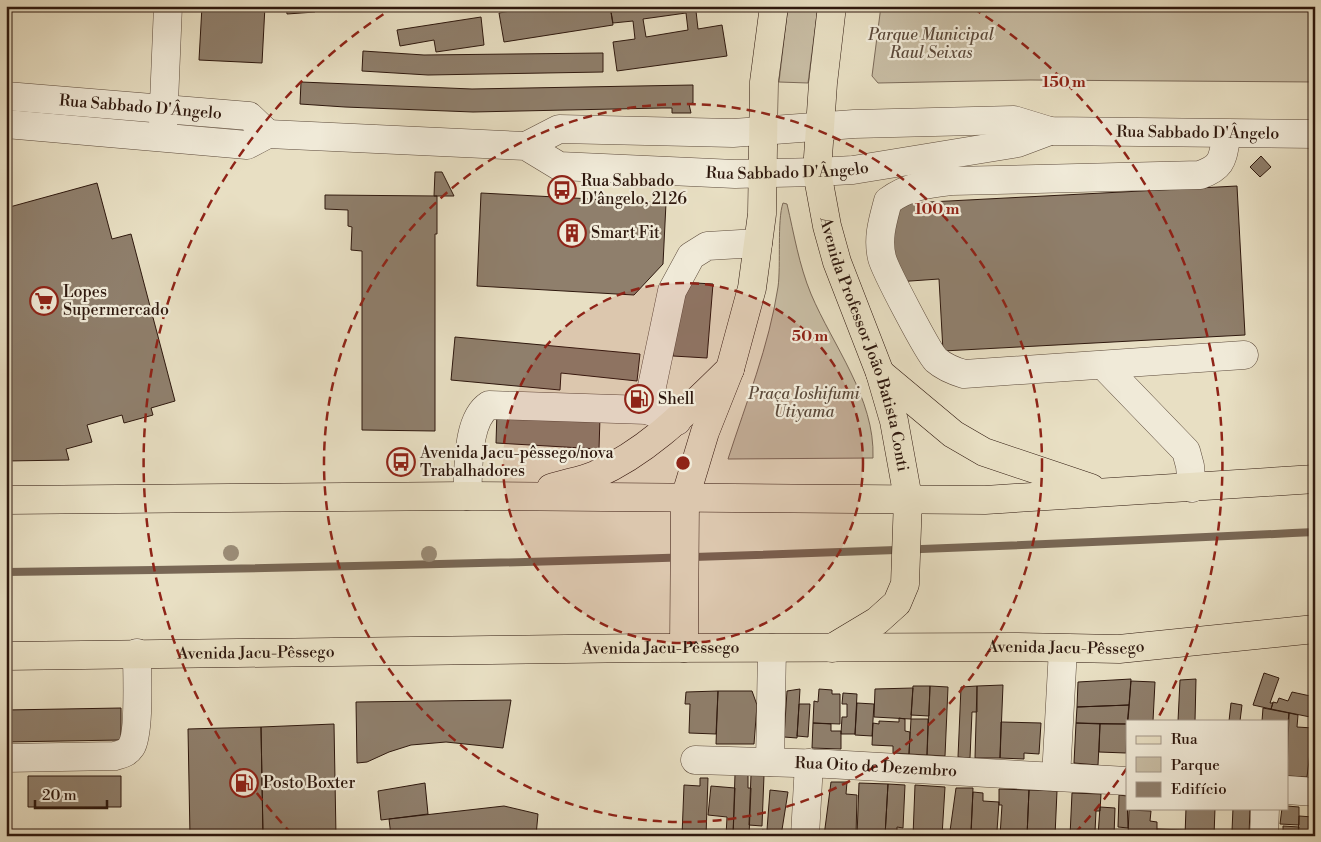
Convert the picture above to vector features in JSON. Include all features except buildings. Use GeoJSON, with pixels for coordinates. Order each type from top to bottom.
{"type":"FeatureCollection","features":[{"type":"Feature","properties":{"kind":"main road"},"geometry":{"type":"LineString","coordinates":[[684,648],[685,498],[705,432],[730,369],[752,288],[762,214],[764,82],[774,6]]}},
{"type":"Feature","properties":{"kind":"main road","name":"Avenida Professor João Batista Conti"},"geometry":{"type":"LineString","coordinates":[[832,6],[817,172],[827,226],[837,262],[880,373],[894,421],[908,498],[904,584],[897,603],[886,614],[832,648]]}},
{"type":"Feature","properties":{"kind":"main road"},"geometry":{"type":"LineString","coordinates":[[522,496],[594,475],[644,449],[677,421],[730,369]]}},
{"type":"Feature","properties":{"kind":"main road"},"geometry":{"type":"LineString","coordinates":[[880,373],[953,434],[984,452],[1107,493]]}},
{"type":"Feature","properties":{"kind":"main road"},"geometry":{"type":"LineString","coordinates":[[6,500],[522,496],[985,500],[1315,479]]}},
{"type":"Feature","properties":{"kind":"main road","name":"Avenida Jacu-Pêssego"},"geometry":{"type":"LineString","coordinates":[[6,656],[684,648],[1018,647],[1063,649],[1166,646],[1315,629]]}},
{"type":"Feature","properties":{"kind":"street"},"geometry":{"type":"LineString","coordinates":[[163,137],[168,6]]}},
{"type":"Feature","properties":{"kind":"street","name":"Rua Sabbado D'Ângelo"},"geometry":{"type":"LineString","coordinates":[[6,96],[249,116],[268,134]]}},
{"type":"Feature","properties":{"kind":"street","name":"Rua Sabbado D'Ângelo"},"geometry":{"type":"LineString","coordinates":[[526,146],[559,129],[733,133],[854,124],[1014,120],[1050,130],[1315,134]]}},
{"type":"Feature","properties":{"kind":"street","name":"Rua Sabbado D'Ângelo"},"geometry":{"type":"LineString","coordinates":[[6,124],[248,145],[268,134],[526,146],[559,166],[763,174],[853,170],[1018,143],[1050,130]]}},
{"type":"Feature","properties":{"kind":"street"},"geometry":{"type":"LineString","coordinates":[[1227,134],[1221,161],[1215,170],[1200,175],[952,181],[918,185],[903,191],[888,201],[880,239],[882,259],[936,359],[948,369],[964,374],[1244,356]]}},
{"type":"Feature","properties":{"kind":"street"},"geometry":{"type":"LineString","coordinates":[[646,410],[672,291],[690,256],[707,246],[758,243]]}},
{"type":"Feature","properties":{"kind":"street"},"geometry":{"type":"LineString","coordinates":[[1103,365],[1186,452],[1190,466],[1192,488]]}},
{"type":"Feature","properties":{"kind":"street"},"geometry":{"type":"LineString","coordinates":[[467,496],[472,431],[481,410],[489,405],[646,410],[677,421]]}},
{"type":"Feature","properties":{"kind":"street"},"geometry":{"type":"LineString","coordinates":[[770,762],[772,648]]}},
{"type":"Feature","properties":{"kind":"street"},"geometry":{"type":"LineString","coordinates":[[1056,777],[1063,649]]}},
{"type":"Feature","properties":{"kind":"street"},"geometry":{"type":"LineString","coordinates":[[6,758],[115,756],[126,753],[133,745],[136,727],[137,653]]}},
{"type":"Feature","properties":{"kind":"street","name":"Rua Oito de Dezembro"},"geometry":{"type":"LineString","coordinates":[[695,760],[809,763],[1126,781]]}},
{"type":"Feature","properties":{"kind":"street"},"geometry":{"type":"LineString","coordinates":[[805,836],[809,763]]}},
{"type":"Feature","properties":{"kind":"street"},"geometry":{"type":"LineString","coordinates":[[1288,790],[1315,792]]}},
{"type":"Feature","properties":{"kind":"street"},"geometry":{"type":"LineString","coordinates":[[1264,836],[1265,810]]}},
{"type":"Feature","properties":{"kind":"green space"},"geometry":{"type":"Polygon","coordinates":[[[788,6],[818,6],[808,83],[779,82],[788,6]]]}},
{"type":"Feature","properties":{"kind":"green space","name":"Parque Municipal Raul Seixas"},"geometry":{"type":"Polygon","coordinates":[[[881,6],[1315,6],[1315,82],[1030,80],[878,83],[872,76],[881,6]]]}},
{"type":"Feature","properties":{"kind":"green space","name":"Praça Ioshifumi Utiyama"},"geometry":{"type":"Polygon","coordinates":[[[783,203],[787,204],[800,261],[811,294],[860,393],[872,436],[873,458],[728,459],[756,374],[774,309],[779,278],[780,220],[783,203]]]}},
{"type":"Feature","properties":{"kind":"waterway"},"geometry":{"type":"LineString","coordinates":[[6,572],[334,567],[661,558],[1315,532]]}},
{"type":"Feature","properties":{"kind":"place","name":"Rua Sabbado D'ângelo, 2126"},"geometry":{"type":"Point","coordinates":[562,190]}},
{"type":"Feature","properties":{"kind":"place","name":"Smart Fit"},"geometry":{"type":"Point","coordinates":[572,233]}},
{"type":"Feature","properties":{"kind":"place","name":"Lopes Supermercado"},"geometry":{"type":"Point","coordinates":[44,301]}},
{"type":"Feature","properties":{"kind":"place","name":"Shell"},"geometry":{"type":"Point","coordinates":[639,399]}},
{"type":"Feature","properties":{"kind":"place","name":"Avenida Jacu-pêssego/nova Trabalhadores"},"geometry":{"type":"Point","coordinates":[401,462]}},
{"type":"Feature","properties":{"kind":"place","name":"Posto Boxter"},"geometry":{"type":"Point","coordinates":[244,783]}}]}
